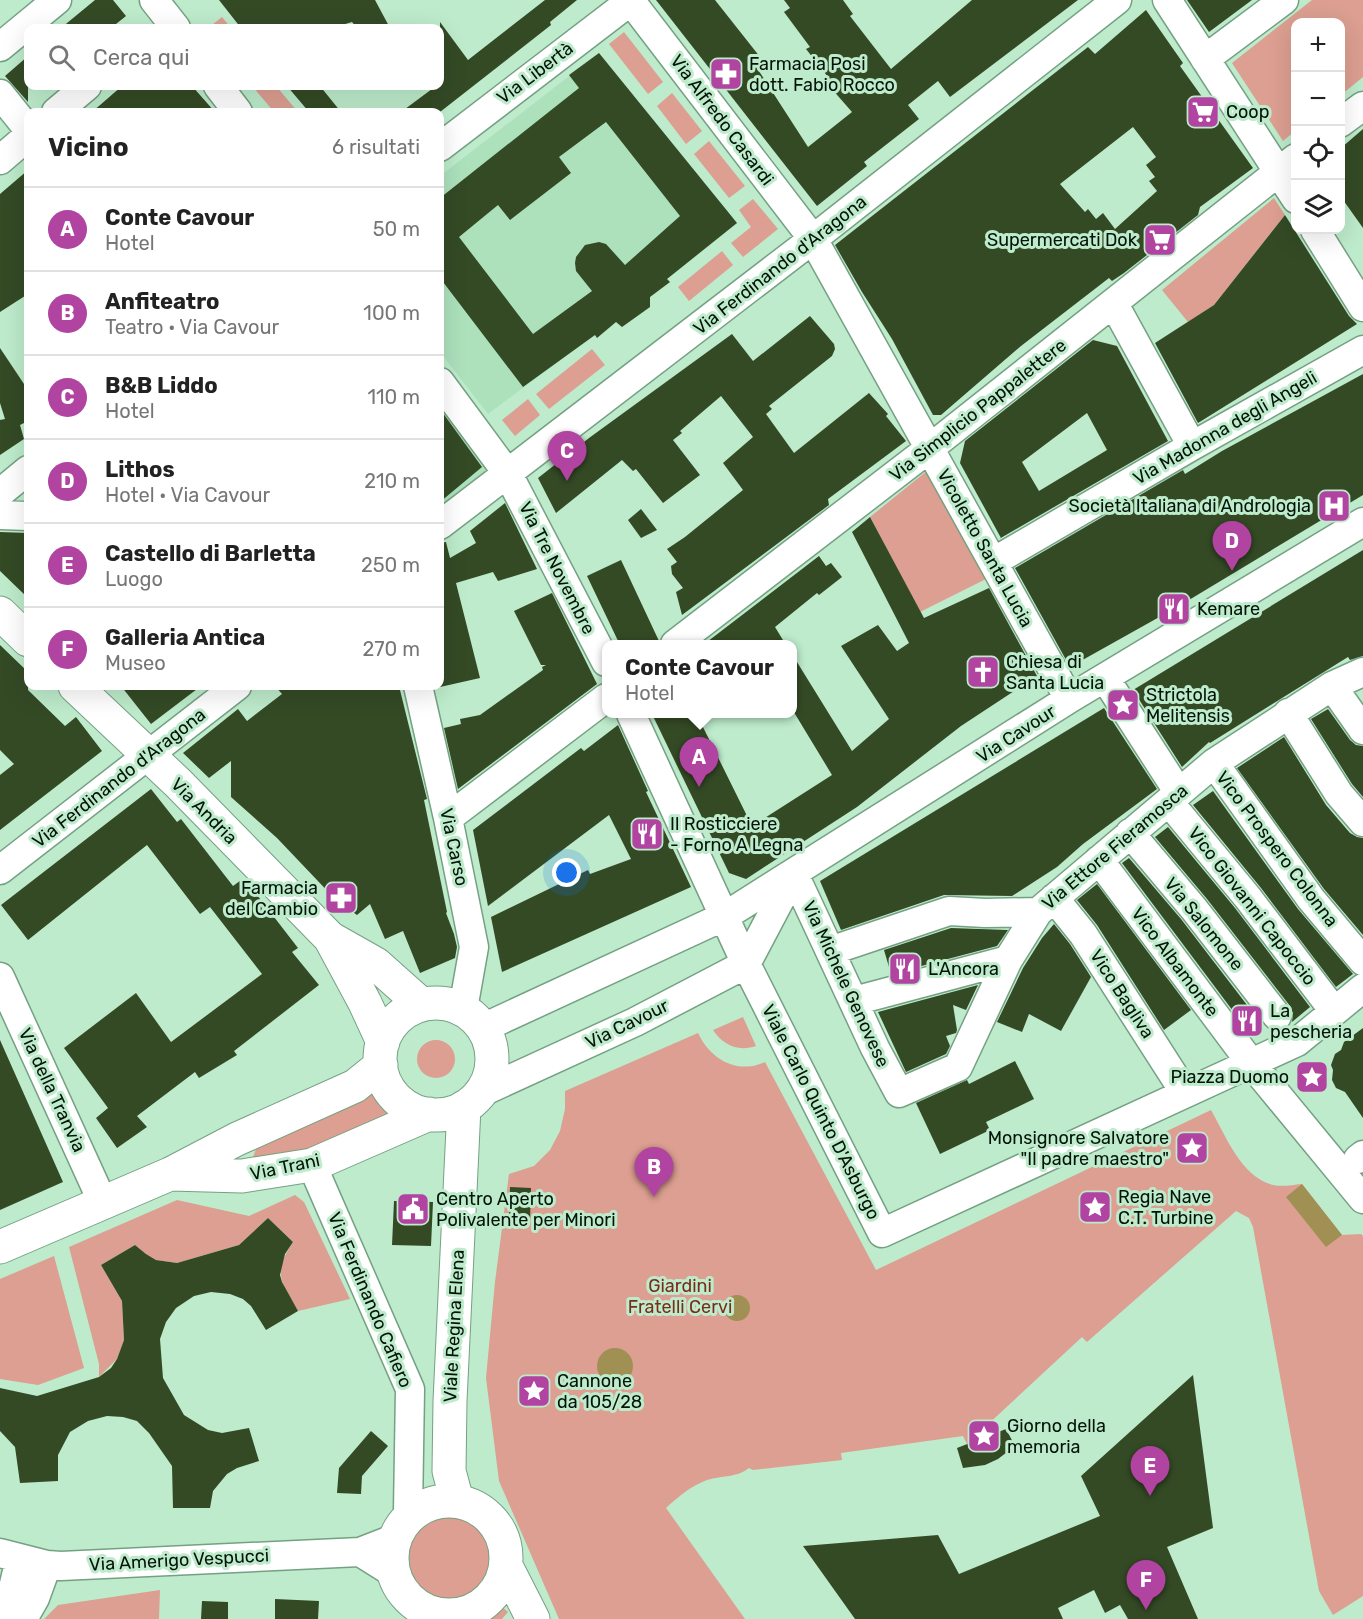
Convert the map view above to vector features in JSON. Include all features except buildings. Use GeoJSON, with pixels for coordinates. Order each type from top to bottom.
{"type":"FeatureCollection","features":[{"type":"Feature","properties":{"kind":"main road"},"geometry":{"type":"LineString","coordinates":[[0,613],[24,636]]}},
{"type":"Feature","properties":{"kind":"main road","name":"Via Andria"},"geometry":{"type":"LineString","coordinates":[[79,690],[178,783],[330,939],[365,1003],[382,1054]]}},
{"type":"Feature","properties":{"kind":"main road","name":"Via Andria"},"geometry":{"type":"LineString","coordinates":[[330,939],[376,964],[422,1005]]}},
{"type":"Feature","properties":{"kind":"main road"},"geometry":{"type":"LineString","coordinates":[[436,1003],[450,1004],[473,1019],[489,1041],[492,1055],[491,1070],[486,1083],[472,1100],[451,1113],[429,1114],[417,1111],[396,1098],[383,1076],[382,1054],[389,1029],[398,1018],[409,1010],[436,1003]]}},
{"type":"Feature","properties":{"kind":"main road","name":"Via Trani"},"geometry":{"type":"LineString","coordinates":[[0,1247],[170,1174],[237,1139],[355,1086],[382,1054]]}},
{"type":"Feature","properties":{"kind":"main road","name":"Viale Regina Elena"},"geometry":{"type":"LineString","coordinates":[[429,1505],[450,1401],[472,1100]]}},
{"type":"Feature","properties":{"kind":"main road","name":"Via Trani"},"geometry":{"type":"LineString","coordinates":[[170,1174],[242,1176],[312,1165],[429,1114]]}},
{"type":"Feature","properties":{"kind":"main road"},"geometry":{"type":"LineString","coordinates":[[429,1505],[479,1509],[495,1524],[505,1544],[515,1593],[489,1598],[478,1607],[449,1617],[415,1604],[403,1590],[395,1574],[392,1556],[429,1505]]}},
{"type":"Feature","properties":{"kind":"street","name":"Via Alfredo Casardi"},"geometry":{"type":"LineString","coordinates":[[631,0],[813,239]]}},
{"type":"Feature","properties":{"kind":"street","name":"Via Libertà"},"geometry":{"type":"LineString","coordinates":[[444,144],[631,0]]}},
{"type":"Feature","properties":{"kind":"street","name":"Via Ferdinando d'Aragona"},"geometry":{"type":"LineString","coordinates":[[444,522],[813,239],[1117,0]]}},
{"type":"Feature","properties":{"kind":"street"},"geometry":{"type":"LineString","coordinates":[[1167,0],[1204,59],[1287,165],[1291,180]]}},
{"type":"Feature","properties":{"kind":"street"},"geometry":{"type":"LineString","coordinates":[[1204,59],[1284,0]]}},
{"type":"Feature","properties":{"kind":"street"},"geometry":{"type":"LineString","coordinates":[[0,47],[46,3]]}},
{"type":"Feature","properties":{"kind":"street"},"geometry":{"type":"LineString","coordinates":[[61,108],[82,90]]}},
{"type":"Feature","properties":{"kind":"street"},"geometry":{"type":"LineString","coordinates":[[221,90],[235,108]]}},
{"type":"Feature","properties":{"kind":"street"},"geometry":{"type":"LineString","coordinates":[[0,94],[24,124]]}},
{"type":"Feature","properties":{"kind":"street"},"geometry":{"type":"LineString","coordinates":[[1345,120],[1363,106]]}},
{"type":"Feature","properties":{"kind":"street"},"geometry":{"type":"LineString","coordinates":[[0,160],[24,139]]}},
{"type":"Feature","properties":{"kind":"street","name":"Via Simplicio Pappalettere"},"geometry":{"type":"LineString","coordinates":[[681,640],[1114,304],[1287,165]]}},
{"type":"Feature","properties":{"kind":"street"},"geometry":{"type":"LineString","coordinates":[[1317,234],[1363,307]]}},
{"type":"Feature","properties":{"kind":"street","name":"Vicoletto Santa Lucia"},"geometry":{"type":"LineString","coordinates":[[813,239],[1069,699]]}},
{"type":"Feature","properties":{"kind":"street"},"geometry":{"type":"LineString","coordinates":[[1114,304],[1192,446]]}},
{"type":"Feature","properties":{"kind":"street","name":"Via Madonna degli Angeli"},"geometry":{"type":"LineString","coordinates":[[993,562],[1363,350]]}},
{"type":"Feature","properties":{"kind":"street","name":"Via Tre Novembre"},"geometry":{"type":"LineString","coordinates":[[444,387],[508,474],[602,654]]}},
{"type":"Feature","properties":{"kind":"street"},"geometry":{"type":"LineString","coordinates":[[0,493],[24,473]]}},
{"type":"Feature","properties":{"kind":"street"},"geometry":{"type":"LineString","coordinates":[[0,515],[24,516]]}},
{"type":"Feature","properties":{"kind":"street","name":"Via Cavour"},"geometry":{"type":"LineString","coordinates":[[473,1019],[725,916],[1069,699],[1363,522]]}},
{"type":"Feature","properties":{"kind":"street","name":"Via Ettore Fieramosca"},"geometry":{"type":"LineString","coordinates":[[899,1093],[958,1067],[1008,960],[1046,905],[1214,763],[1332,686],[1363,672]]}},
{"type":"Feature","properties":{"kind":"street"},"geometry":{"type":"LineString","coordinates":[[1105,678],[1174,797]]}},
{"type":"Feature","properties":{"kind":"street"},"geometry":{"type":"LineString","coordinates":[[1332,686],[1363,730]]}},
{"type":"Feature","properties":{"kind":"street","name":"Via Ferdinando d'Aragona"},"geometry":{"type":"LineString","coordinates":[[0,870],[232,690]]}},
{"type":"Feature","properties":{"kind":"street","name":"Via Carso"},"geometry":{"type":"LineString","coordinates":[[419,690],[474,947],[473,1019]]}},
{"type":"Feature","properties":{"kind":"street"},"geometry":{"type":"LineString","coordinates":[[448,818],[602,701]]}},
{"type":"Feature","properties":{"kind":"street"},"geometry":{"type":"LineString","coordinates":[[1288,713],[1339,794],[1363,822]]}},
{"type":"Feature","properties":{"kind":"street"},"geometry":{"type":"LineString","coordinates":[[633,718],[725,916]]}},
{"type":"Feature","properties":{"kind":"street","name":"Vico Prospero Colonna"},"geometry":{"type":"LineString","coordinates":[[1214,763],[1311,899],[1363,961]]}},
{"type":"Feature","properties":{"kind":"street","name":"Vico Giovanni Capoccio"},"geometry":{"type":"LineString","coordinates":[[1174,797],[1334,1011]]}},
{"type":"Feature","properties":{"kind":"street","name":"Via Salomone"},"geometry":{"type":"LineString","coordinates":[[1130,833],[1194,909],[1278,1017],[1274,1052]]}},
{"type":"Feature","properties":{"kind":"street","name":"Vico Albamonte"},"geometry":{"type":"LineString","coordinates":[[1099,860],[1274,1052]]}},
{"type":"Feature","properties":{"kind":"street","name":"Via Cavour"},"geometry":{"type":"LineString","coordinates":[[472,1100],[635,1022],[746,964],[794,874]]}},
{"type":"Feature","properties":{"kind":"street","name":"Via Michele Genovese"},"geometry":{"type":"LineString","coordinates":[[794,874],[899,1093]]}},
{"type":"Feature","properties":{"kind":"street"},"geometry":{"type":"LineString","coordinates":[[830,951],[949,911],[985,913],[1046,905]]}},
{"type":"Feature","properties":{"kind":"street","name":"Vico Bagliva"},"geometry":{"type":"LineString","coordinates":[[1046,905],[1083,934],[1185,1093]]}},
{"type":"Feature","properties":{"kind":"street","name":"Viale Carlo Quinto D'Asburgo"},"geometry":{"type":"LineString","coordinates":[[725,916],[746,964],[882,1233],[1185,1093]]}},
{"type":"Feature","properties":{"kind":"street"},"geometry":{"type":"LineString","coordinates":[[854,1001],[1008,960]]}},
{"type":"Feature","properties":{"kind":"street","name":"Via della Tranvia"},"geometry":{"type":"LineString","coordinates":[[0,977],[104,1203]]}},
{"type":"Feature","properties":{"kind":"street"},"geometry":{"type":"LineString","coordinates":[[1185,1093],[1274,1052],[1363,988]]}},
{"type":"Feature","properties":{"kind":"street"},"geometry":{"type":"LineString","coordinates":[[1274,1052],[1363,1199]]}},
{"type":"Feature","properties":{"kind":"street","name":"Via Ferdinando Cafiero"},"geometry":{"type":"LineString","coordinates":[[312,1165],[410,1389],[429,1505]]}},
{"type":"Feature","properties":{"kind":"street","name":"Via Amerigo Vespucci"},"geometry":{"type":"LineString","coordinates":[[10,1556],[61,1566],[360,1552],[429,1505]]}},
{"type":"Feature","properties":{"kind":"street"},"geometry":{"type":"LineString","coordinates":[[360,1552],[395,1574]]}},
{"type":"Feature","properties":{"kind":"street"},"geometry":{"type":"LineString","coordinates":[[10,1556],[18,1604]]}},
{"type":"Feature","properties":{"kind":"street"},"geometry":{"type":"LineString","coordinates":[[18,1604],[47,1565]]}},
{"type":"Feature","properties":{"kind":"shaded area"},"geometry":{"type":"Polygon","coordinates":[[[599,53],[737,223],[667,279],[670,282],[650,297],[650,307],[622,327],[616,322],[597,338],[594,335],[488,414],[444,357],[444,173],[599,53]]]}},
{"type":"Feature","properties":{"kind":"shaded area"},"geometry":{"type":"Polygon","coordinates":[[[444,411],[489,470],[444,509],[444,411]]]}},
{"type":"Feature","properties":{"kind":"shaded area"},"geometry":{"type":"Polygon","coordinates":[[[1302,1184],[1342,1235],[1326,1247],[1286,1197],[1302,1184]]]}},
{"type":"Feature","properties":{"kind":"shaded area"},"geometry":{"type":"Polygon","coordinates":[[[737,1295],[746,1299],[750,1308],[746,1317],[737,1321],[728,1317],[724,1308],[728,1299],[737,1295]]]}},
{"type":"Feature","properties":{"kind":"shaded area"},"geometry":{"type":"Polygon","coordinates":[[[615,1348],[628,1353],[633,1366],[628,1379],[615,1384],[602,1379],[597,1366],[602,1353],[615,1348]]]}},
{"type":"Feature","properties":{"kind":"green space"},"geometry":{"type":"Polygon","coordinates":[[[1312,0],[1363,0],[1363,77],[1345,92],[1345,18],[1291,18],[1291,134],[1283,141],[1232,63],[1312,0]]]}},
{"type":"Feature","properties":{"kind":"green space"},"geometry":{"type":"Polygon","coordinates":[[[222,17],[228,24],[213,24],[222,17]]]}},
{"type":"Feature","properties":{"kind":"green space"},"geometry":{"type":"Polygon","coordinates":[[[624,32],[663,82],[648,94],[609,44],[624,32]]]}},
{"type":"Feature","properties":{"kind":"green space"},"geometry":{"type":"Polygon","coordinates":[[[255,90],[279,90],[295,108],[271,108],[255,90]]]}},
{"type":"Feature","properties":{"kind":"green space"},"geometry":{"type":"Polygon","coordinates":[[[672,93],[702,131],[686,144],[657,106],[672,93]]]}},
{"type":"Feature","properties":{"kind":"green space"},"geometry":{"type":"Polygon","coordinates":[[[709,141],[745,186],[729,198],[694,154],[709,141]]]}},
{"type":"Feature","properties":{"kind":"green space"},"geometry":{"type":"Polygon","coordinates":[[[1274,198],[1285,215],[1214,305],[1188,322],[1162,290],[1274,198]]]}},
{"type":"Feature","properties":{"kind":"green space"},"geometry":{"type":"Polygon","coordinates":[[[753,199],[778,229],[743,257],[731,243],[751,227],[739,210],[753,199]]]}},
{"type":"Feature","properties":{"kind":"green space"},"geometry":{"type":"Polygon","coordinates":[[[722,251],[733,265],[689,301],[678,287],[722,251]]]}},
{"type":"Feature","properties":{"kind":"green space"},"geometry":{"type":"Polygon","coordinates":[[[592,349],[605,365],[549,409],[536,394],[592,349]]]}},
{"type":"Feature","properties":{"kind":"green space"},"geometry":{"type":"Polygon","coordinates":[[[528,399],[540,415],[515,436],[502,420],[528,399]]]}},
{"type":"Feature","properties":{"kind":"green space"},"geometry":{"type":"Polygon","coordinates":[[[928,470],[988,578],[920,612],[870,517],[928,470]]]}},
{"type":"Feature","properties":{"kind":"green space"},"geometry":{"type":"Polygon","coordinates":[[[743,1017],[756,1046],[737,1048],[721,1040],[713,1030],[743,1017]]]}},
{"type":"Feature","properties":{"kind":"green space","name":"Giardini Fratelli Cervi"},"geometry":{"type":"Polygon","coordinates":[[[698,1033],[710,1050],[726,1062],[744,1067],[765,1062],[876,1270],[1211,1110],[1243,1165],[1252,1174],[1273,1185],[1302,1184],[1342,1235],[1361,1234],[1363,1236],[1363,1596],[1333,1615],[1319,1591],[1253,1227],[1249,1218],[1236,1211],[1087,1342],[1082,1337],[985,1427],[988,1435],[967,1444],[963,1436],[841,1453],[842,1460],[753,1470],[749,1468],[729,1476],[701,1482],[676,1499],[666,1508],[745,1619],[559,1619],[499,1481],[486,1378],[495,1282],[509,1174],[534,1166],[550,1150],[560,1131],[565,1109],[565,1091],[698,1033]]]}},
{"type":"Feature","properties":{"kind":"green space"},"geometry":{"type":"Polygon","coordinates":[[[436,1040],[450,1045],[455,1059],[450,1073],[436,1078],[422,1073],[417,1059],[422,1045],[436,1040]]]}},
{"type":"Feature","properties":{"kind":"green space"},"geometry":{"type":"Polygon","coordinates":[[[372,1093],[389,1117],[341,1139],[304,1152],[269,1158],[253,1157],[256,1149],[372,1093]]]}},
{"type":"Feature","properties":{"kind":"green space"},"geometry":{"type":"Polygon","coordinates":[[[295,1195],[304,1202],[350,1299],[298,1311],[281,1278],[286,1253],[293,1242],[268,1218],[239,1245],[177,1263],[156,1260],[135,1245],[101,1265],[122,1301],[124,1340],[117,1359],[99,1377],[99,1364],[69,1247],[177,1200],[249,1216],[295,1195]]]}},
{"type":"Feature","properties":{"kind":"green space"},"geometry":{"type":"Polygon","coordinates":[[[54,1256],[84,1368],[38,1385],[0,1379],[0,1279],[54,1256]]]}},
{"type":"Feature","properties":{"kind":"green space"},"geometry":{"type":"Polygon","coordinates":[[[449,1517],[465,1520],[478,1529],[487,1542],[490,1558],[487,1574],[478,1587],[465,1596],[449,1599],[433,1596],[420,1587],[411,1574],[408,1558],[411,1542],[420,1529],[433,1520],[449,1517]]]}},
{"type":"Feature","properties":{"kind":"green space"},"geometry":{"type":"Polygon","coordinates":[[[160,1590],[159,1619],[44,1619],[58,1605],[160,1590]]]}},
{"type":"Feature","properties":{"kind":"green space"},"geometry":{"type":"Polygon","coordinates":[[[501,1606],[508,1612],[502,1619],[476,1619],[501,1606]]]}},
{"type":"Feature","properties":{"kind":"place","name":"Farmacia Posi dott. Fabio Rocco"},"geometry":{"type":"Point","coordinates":[726,74]}},
{"type":"Feature","properties":{"kind":"place","name":"Coop"},"geometry":{"type":"Point","coordinates":[1203,112]}},
{"type":"Feature","properties":{"kind":"place","name":"Supermercati Dok"},"geometry":{"type":"Point","coordinates":[1160,240]}},
{"type":"Feature","properties":{"kind":"place","name":"B&B Liddo"},"geometry":{"type":"Point","coordinates":[567,481]}},
{"type":"Feature","properties":{"kind":"place","name":"Società Italiana di Andrologia"},"geometry":{"type":"Point","coordinates":[1334,506]}},
{"type":"Feature","properties":{"kind":"place","name":"Lithos"},"geometry":{"type":"Point","coordinates":[1232,571]}},
{"type":"Feature","properties":{"kind":"place","name":"Kemare"},"geometry":{"type":"Point","coordinates":[1174,609]}},
{"type":"Feature","properties":{"kind":"place","name":"Chiesa di Santa Lucia"},"geometry":{"type":"Point","coordinates":[983,672]}},
{"type":"Feature","properties":{"kind":"place","name":"Strictola Melitensis"},"geometry":{"type":"Point","coordinates":[1123,705]}},
{"type":"Feature","properties":{"kind":"place","name":"Conte Cavour"},"geometry":{"type":"Point","coordinates":[699,787]}},
{"type":"Feature","properties":{"kind":"place","name":"Il Rosticciere - Forno A Legna"},"geometry":{"type":"Point","coordinates":[647,834]}},
{"type":"Feature","properties":{"kind":"place","name":"Farmacia del Cambio"},"geometry":{"type":"Point","coordinates":[341,898]}},
{"type":"Feature","properties":{"kind":"place","name":"L'Ancora"},"geometry":{"type":"Point","coordinates":[905,969]}},
{"type":"Feature","properties":{"kind":"place","name":"La pescheria"},"geometry":{"type":"Point","coordinates":[1247,1021]}},
{"type":"Feature","properties":{"kind":"place","name":"Piazza Duomo"},"geometry":{"type":"Point","coordinates":[1312,1077]}},
{"type":"Feature","properties":{"kind":"place","name":"Monsignore Salvatore \"Il padre maestro\""},"geometry":{"type":"Point","coordinates":[1192,1148]}},
{"type":"Feature","properties":{"kind":"place","name":"Anfiteatro"},"geometry":{"type":"Point","coordinates":[654,1197]}},
{"type":"Feature","properties":{"kind":"place","name":"Regia Nave C.T. Turbine"},"geometry":{"type":"Point","coordinates":[1095,1207]}},
{"type":"Feature","properties":{"kind":"place","name":"Centro Aperto Polivalente per Minori"},"geometry":{"type":"Point","coordinates":[413,1209]}},
{"type":"Feature","properties":{"kind":"place","name":"Cannone da 105/28"},"geometry":{"type":"Point","coordinates":[534,1391]}},
{"type":"Feature","properties":{"kind":"place","name":"Giorno della memoria"},"geometry":{"type":"Point","coordinates":[984,1436]}},
{"type":"Feature","properties":{"kind":"place","name":"Castello di Barletta"},"geometry":{"type":"Point","coordinates":[1150,1496]}},
{"type":"Feature","properties":{"kind":"place","name":"Galleria Antica"},"geometry":{"type":"Point","coordinates":[1146,1610]}}]}
